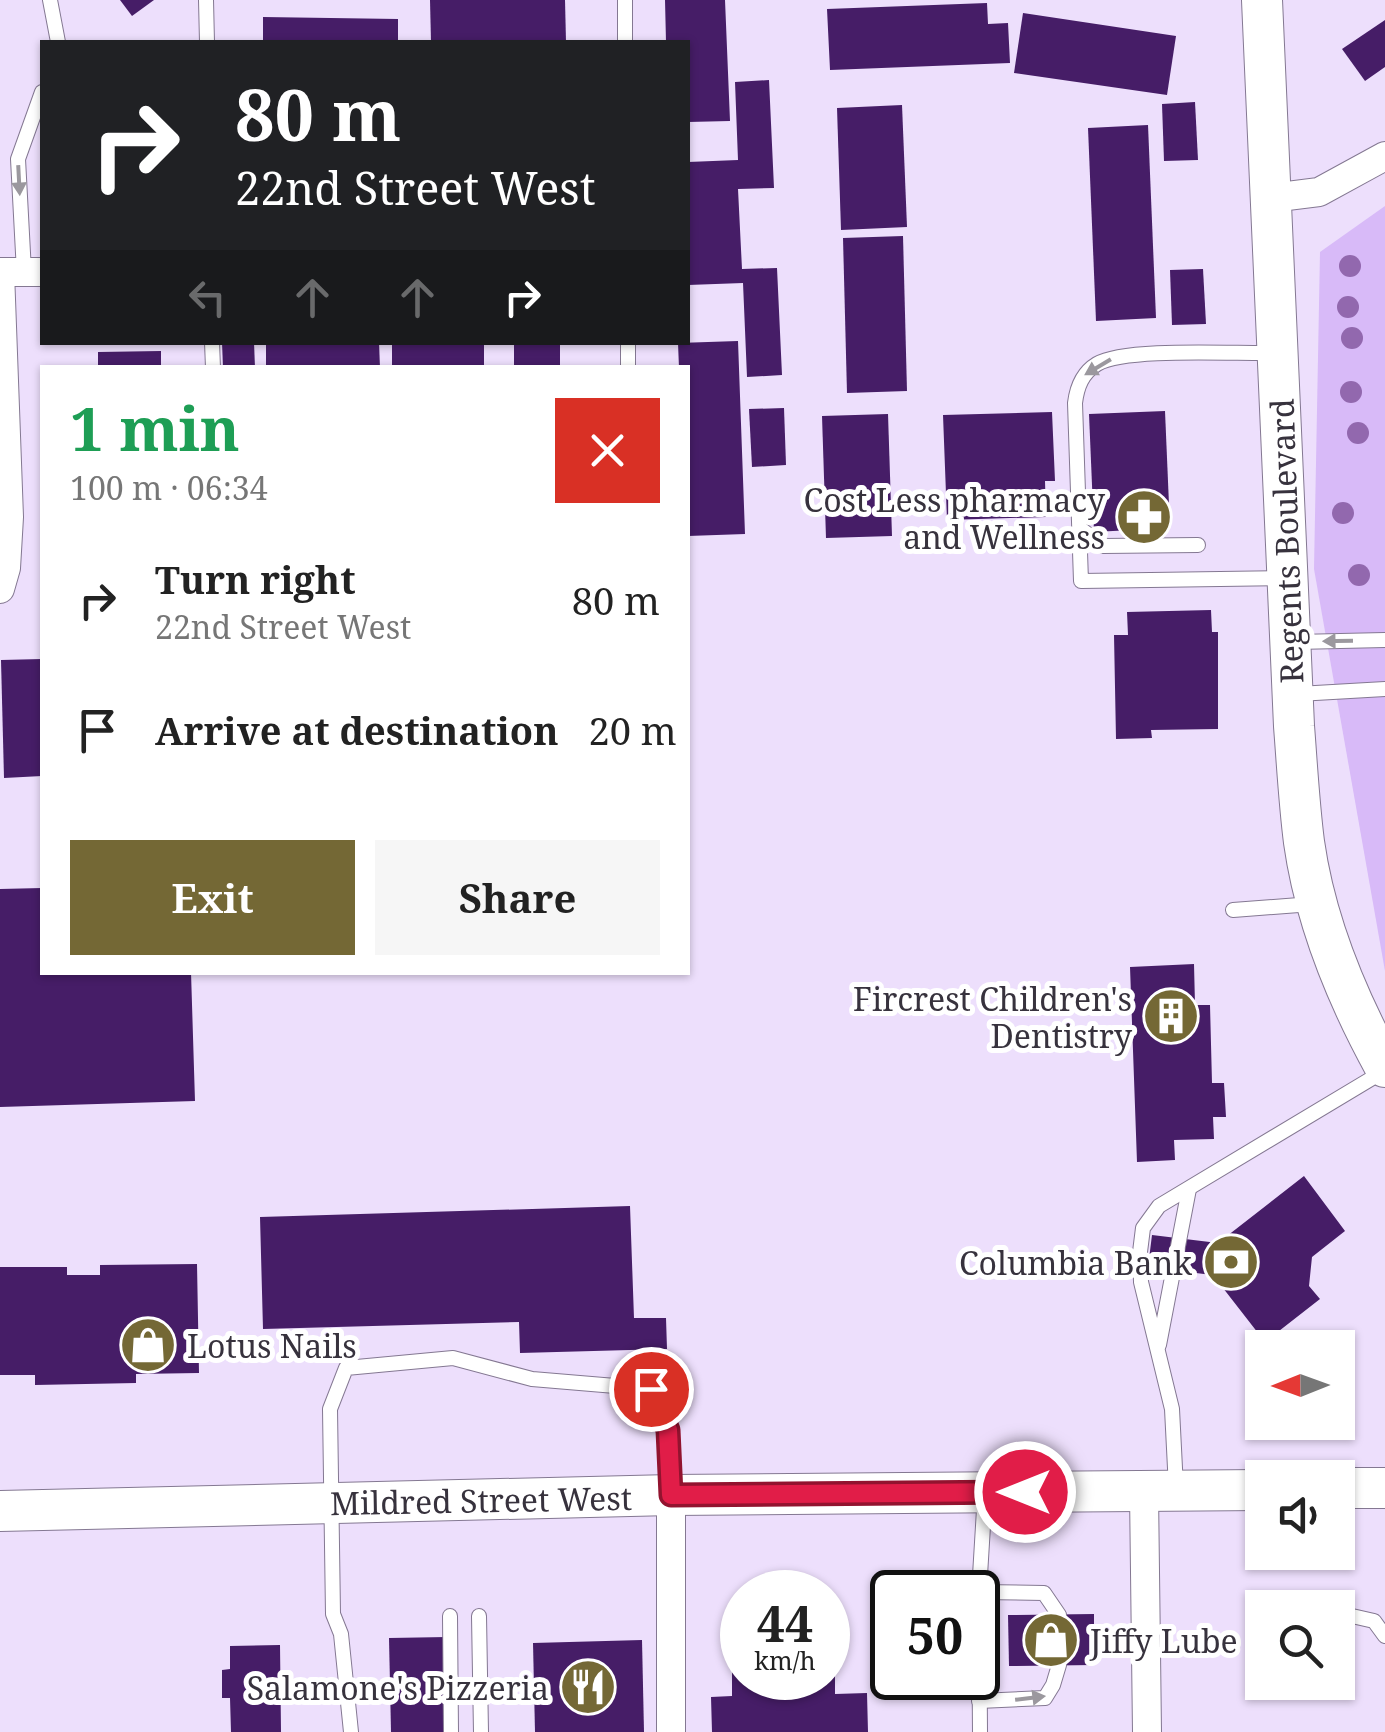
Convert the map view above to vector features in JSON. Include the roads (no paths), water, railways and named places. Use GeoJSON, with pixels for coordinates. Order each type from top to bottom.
{"type":"FeatureCollection","features":[{"type":"Feature","properties":{"kind":"main road","name":"Regents Boulevard"},"geometry":{"type":"LineString","coordinates":[[1262,0],[1292,695],[1304,846],[1346,989],[1385,1068]]}},
{"type":"Feature","properties":{"kind":"main road"},"geometry":{"type":"LineString","coordinates":[[1355,1488],[1385,1488]]}},
{"type":"Feature","properties":{"kind":"main road","name":"Mildred Street West"},"geometry":{"type":"LineString","coordinates":[[0,1511],[671,1495],[1245,1490]]}},
{"type":"Feature","properties":{"kind":"street"},"geometry":{"type":"LineString","coordinates":[[1271,198],[1319,192],[1385,156]]}},
{"type":"Feature","properties":{"kind":"street"},"geometry":{"type":"LineString","coordinates":[[0,589],[6,568],[17,272]]}},
{"type":"Feature","properties":{"kind":"street"},"geometry":{"type":"LineString","coordinates":[[1147,1732],[1160,1492]]}},
{"type":"Feature","properties":{"kind":"street"},"geometry":{"type":"LineString","coordinates":[[671,1495],[672,1732]]}},
{"type":"Feature","properties":{"kind":"lane"},"geometry":{"type":"LineString","coordinates":[[50,0],[58,40]]}},
{"type":"Feature","properties":{"kind":"lane"},"geometry":{"type":"LineString","coordinates":[[206,0],[207,40]]}},
{"type":"Feature","properties":{"kind":"lane"},"geometry":{"type":"LineString","coordinates":[[624,0],[625,40]]}},
{"type":"Feature","properties":{"kind":"lane"},"geometry":{"type":"LineString","coordinates":[[17,272],[18,159],[40,98]]}},
{"type":"Feature","properties":{"kind":"lane"},"geometry":{"type":"LineString","coordinates":[[1278,353],[1114,358],[1082,376],[1075,403],[1081,580],[1287,578]]}},
{"type":"Feature","properties":{"kind":"lane"},"geometry":{"type":"LineString","coordinates":[[1080,529],[1103,546],[1198,544]]}},
{"type":"Feature","properties":{"kind":"lane"},"geometry":{"type":"LineString","coordinates":[[1290,642],[1385,640]]}},
{"type":"Feature","properties":{"kind":"lane"},"geometry":{"type":"LineString","coordinates":[[1292,695],[1385,688]]}},
{"type":"Feature","properties":{"kind":"lane"},"geometry":{"type":"LineString","coordinates":[[1233,910],[1318,903]]}},
{"type":"Feature","properties":{"kind":"lane"},"geometry":{"type":"LineString","coordinates":[[1160,1492],[1172,1409],[1141,1282],[1143,1228],[1159,1206],[1385,1068]]}},
{"type":"Feature","properties":{"kind":"lane"},"geometry":{"type":"LineString","coordinates":[[1158,1350],[1189,1189]]}},
{"type":"Feature","properties":{"kind":"lane"},"geometry":{"type":"LineString","coordinates":[[350,1732],[342,1644],[332,1614],[330,1409],[346,1368],[454,1358],[532,1379],[651,1389],[668,1430],[671,1495]]}},
{"type":"Feature","properties":{"kind":"lane"},"geometry":{"type":"LineString","coordinates":[[980,1570],[985,1492]]}},
{"type":"Feature","properties":{"kind":"lane"},"geometry":{"type":"LineString","coordinates":[[1000,1592],[1044,1592],[1059,1614]]}},
{"type":"Feature","properties":{"kind":"lane"},"geometry":{"type":"LineString","coordinates":[[450,1616],[451,1732]]}},
{"type":"Feature","properties":{"kind":"lane"},"geometry":{"type":"LineString","coordinates":[[478,1616],[480,1732]]}},
{"type":"Feature","properties":{"kind":"lane"},"geometry":{"type":"LineString","coordinates":[[1355,1617],[1374,1621],[1385,1636]]}},
{"type":"Feature","properties":{"kind":"lane"},"geometry":{"type":"LineString","coordinates":[[980,1732],[979,1701],[1045,1698],[1054,1685],[1059,1665]]}},
{"type":"Feature","properties":{"kind":"place","name":"Cost Less pharmacy and Wellness"},"geometry":{"type":"Point","coordinates":[1144,517]}},
{"type":"Feature","properties":{"kind":"place","name":"Fircrest Children's Dentistry"},"geometry":{"type":"Point","coordinates":[1171,1016]}},
{"type":"Feature","properties":{"kind":"place","name":"Columbia Bank"},"geometry":{"type":"Point","coordinates":[1231,1262]}},
{"type":"Feature","properties":{"kind":"place","name":"Lotus Nails"},"geometry":{"type":"Point","coordinates":[148,1345]}},
{"type":"Feature","properties":{"kind":"place","name":"Jiffy Lube"},"geometry":{"type":"Point","coordinates":[1051,1640]}},
{"type":"Feature","properties":{"kind":"place","name":"Salamone's Pizzeria"},"geometry":{"type":"Point","coordinates":[588,1687]}}]}
